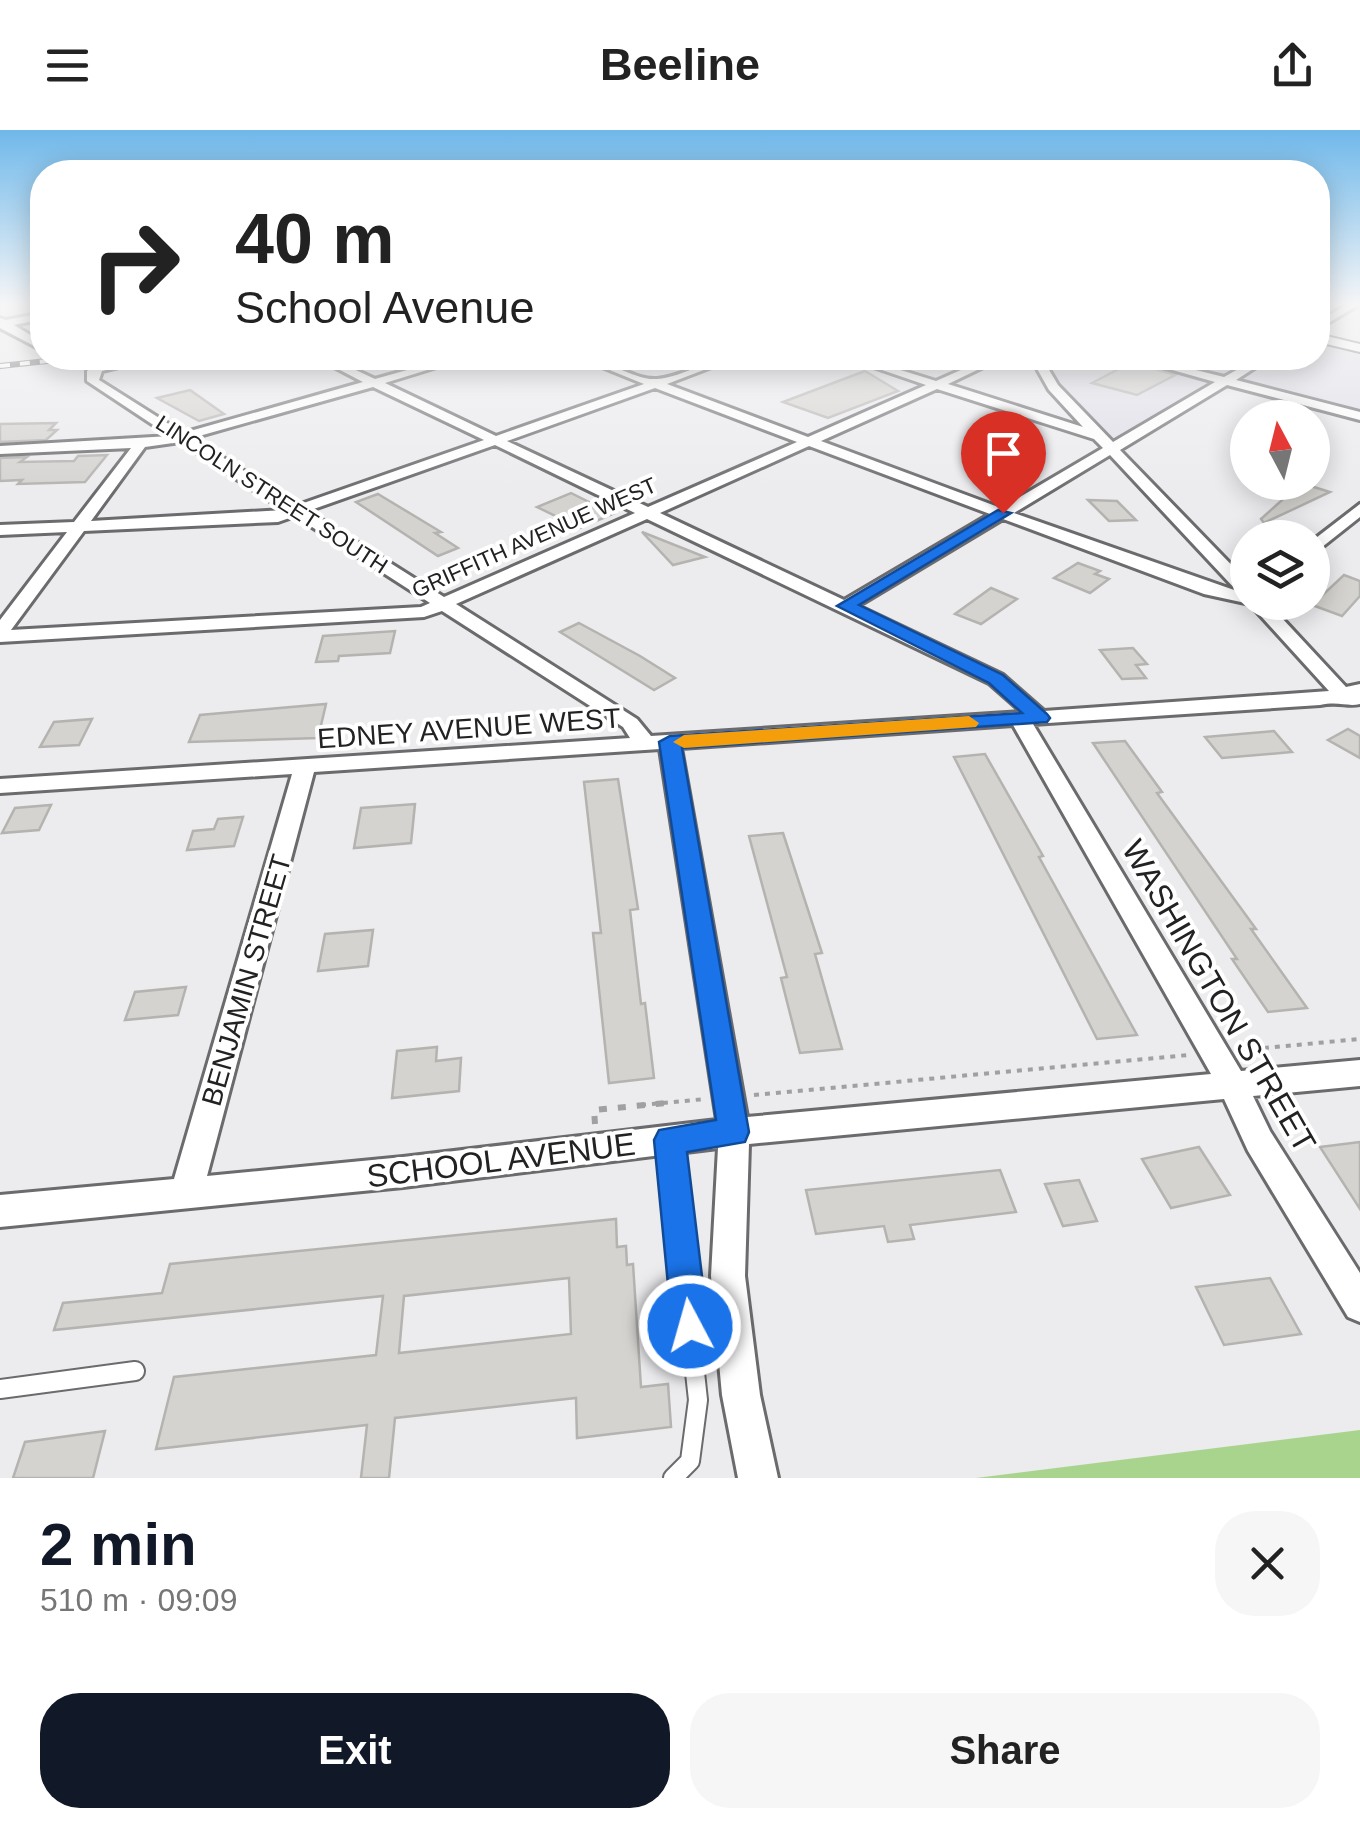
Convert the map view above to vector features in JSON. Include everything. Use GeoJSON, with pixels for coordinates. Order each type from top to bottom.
{"type":"FeatureCollection","features":[{"type":"Feature","properties":{"kind":"street","name":"LINCOLN STREET SOUTH"},"geometry":{"type":"LineString","coordinates":[[96,370],[93,381],[658,743]]}},
{"type":"Feature","properties":{"kind":"street","name":"WASHINGTON STREET"},"geometry":{"type":"LineString","coordinates":[[348,370],[996,679],[1030,719],[1234,1085],[1259,1141],[1360,1304]]}},
{"type":"Feature","properties":{"kind":"street"},"geometry":{"type":"LineString","coordinates":[[0,450],[138,446],[186,438],[418,370]]}},
{"type":"Feature","properties":{"kind":"street"},"geometry":{"type":"LineString","coordinates":[[618,370],[1210,590],[1230,593]]}},
{"type":"Feature","properties":{"kind":"street"},"geometry":{"type":"LineString","coordinates":[[0,530],[256,519],[296,511],[696,370]]}},
{"type":"Feature","properties":{"kind":"street"},"geometry":{"type":"LineString","coordinates":[[892,370],[1098,435]]}},
{"type":"Feature","properties":{"kind":"street","name":"GRIFFITH AVENUE WEST"},"geometry":{"type":"LineString","coordinates":[[0,634],[412,614],[970,370]]}},
{"type":"Feature","properties":{"kind":"street"},"geometry":{"type":"LineString","coordinates":[[1044,370],[1053,387],[1230,577]]}},
{"type":"Feature","properties":{"kind":"street"},"geometry":{"type":"LineString","coordinates":[[1182,370],[1360,416]]}},
{"type":"Feature","properties":{"kind":"street"},"geometry":{"type":"LineString","coordinates":[[846,606],[1245,370]]}},
{"type":"Feature","properties":{"kind":"street"},"geometry":{"type":"LineString","coordinates":[[0,634],[138,446]]}},
{"type":"Feature","properties":{"kind":"street"},"geometry":{"type":"LineString","coordinates":[[1330,535],[1360,509]]}},
{"type":"Feature","properties":{"kind":"street"},"geometry":{"type":"LineString","coordinates":[[1276,620],[1354,696]]}},
{"type":"Feature","properties":{"kind":"street","name":"EDNEY AVENUE WEST"},"geometry":{"type":"LineString","coordinates":[[0,786],[1354,696]]}},
{"type":"Feature","properties":{"kind":"street"},"geometry":{"type":"LineString","coordinates":[[658,743],[734,1132],[728,1276],[741,1395],[758,1478]]}},
{"type":"Feature","properties":{"kind":"street","name":"BENJAMIN STREET"},"geometry":{"type":"LineString","coordinates":[[186,1193],[305,766]]}},
{"type":"Feature","properties":{"kind":"street","name":"SCHOOL AVENUE"},"geometry":{"type":"LineString","coordinates":[[2,1215],[734,1132],[1360,1073]]}},
{"type":"Feature","properties":{"kind":"lane"},"geometry":{"type":"LineString","coordinates":[[670,1140],[698,1400],[690,1461],[673,1478]]}},
{"type":"Feature","properties":{"kind":"lane"},"geometry":{"type":"LineString","coordinates":[[0,1389],[134,1371]]}},
{"type":"Feature","properties":{"kind":"path"},"geometry":{"type":"LineString","coordinates":[[596,1148],[594,1110],[1360,1038]]}},
{"type":"Feature","properties":{"kind":"shaded area"},"geometry":{"type":"Polygon","coordinates":[[[1360,367],[1360,413],[1330,405],[1330,400],[1309,400],[1235,381],[1254,370],[1360,367]]]}},
{"type":"Feature","properties":{"kind":"shaded area"},"geometry":{"type":"Polygon","coordinates":[[[1050,370],[1173,370],[1216,381],[1111,442],[1059,387],[1050,370]]]}},
{"type":"Feature","properties":{"kind":"shaded area"},"geometry":{"type":"Polygon","coordinates":[[[1191,370],[1235,370],[1222,378],[1191,370]]]}},
{"type":"Feature","properties":{"kind":"green space"},"geometry":{"type":"Polygon","coordinates":[[[1360,1430],[1360,1478],[976,1478],[1360,1430]]]}},
{"type":"Feature","properties":{"kind":"building"},"geometry":{"type":"Polygon","coordinates":[[[1117,370],[1158,370],[1175,375],[1137,395],[1092,383],[1117,370]]]}},
{"type":"Feature","properties":{"kind":"building"},"geometry":{"type":"Polygon","coordinates":[[[865,371],[898,391],[828,418],[783,402],[865,371]]]}},
{"type":"Feature","properties":{"kind":"building"},"geometry":{"type":"Polygon","coordinates":[[[190,390],[224,414],[199,421],[157,398],[190,390]]]}},
{"type":"Feature","properties":{"kind":"building"},"geometry":{"type":"Polygon","coordinates":[[[56,423],[49,430],[57,430],[46,440],[0,442],[0,424],[56,423]]]}},
{"type":"Feature","properties":{"kind":"building"},"geometry":{"type":"Polygon","coordinates":[[[107,455],[85,482],[0,481],[0,458],[27,457],[20,462],[74,461],[78,456],[107,455]]]}},
{"type":"Feature","properties":{"kind":"building"},"geometry":{"type":"Polygon","coordinates":[[[571,493],[613,514],[580,528],[537,507],[571,493]]]}},
{"type":"Feature","properties":{"kind":"building"},"geometry":{"type":"Polygon","coordinates":[[[378,494],[441,532],[435,533],[458,548],[438,556],[356,502],[378,494]]]}},
{"type":"Feature","properties":{"kind":"building"},"geometry":{"type":"Polygon","coordinates":[[[1088,500],[1117,501],[1136,520],[1109,521],[1088,500]]]}},
{"type":"Feature","properties":{"kind":"building"},"geometry":{"type":"Polygon","coordinates":[[[1282,500],[1313,500],[1270,520],[1261,519],[1282,500]]]}},
{"type":"Feature","properties":{"kind":"building"},"geometry":{"type":"Polygon","coordinates":[[[642,532],[705,557],[673,565],[642,532]]]}},
{"type":"Feature","properties":{"kind":"building"},"geometry":{"type":"Polygon","coordinates":[[[1078,563],[1109,579],[1090,593],[1054,578],[1078,563]]]}},
{"type":"Feature","properties":{"kind":"building"},"geometry":{"type":"Polygon","coordinates":[[[1344,575],[1360,581],[1360,596],[1342,616],[1330,612],[1330,588],[1344,575]]]}},
{"type":"Feature","properties":{"kind":"building"},"geometry":{"type":"Polygon","coordinates":[[[991,588],[1017,599],[981,624],[955,614],[991,588]]]}},
{"type":"Feature","properties":{"kind":"building"},"geometry":{"type":"Polygon","coordinates":[[[579,623],[675,678],[654,690],[560,632],[579,623]]]}},
{"type":"Feature","properties":{"kind":"building"},"geometry":{"type":"Polygon","coordinates":[[[395,631],[390,653],[339,656],[338,661],[316,662],[323,636],[395,631]]]}},
{"type":"Feature","properties":{"kind":"building"},"geometry":{"type":"Polygon","coordinates":[[[1133,648],[1147,664],[1136,665],[1146,678],[1122,679],[1100,650],[1133,648]]]}},
{"type":"Feature","properties":{"kind":"building"},"geometry":{"type":"Polygon","coordinates":[[[326,704],[318,738],[189,742],[200,715],[326,704]]]}},
{"type":"Feature","properties":{"kind":"building"},"geometry":{"type":"Polygon","coordinates":[[[92,719],[79,745],[40,747],[54,722],[92,719]]]}},
{"type":"Feature","properties":{"kind":"building"},"geometry":{"type":"Polygon","coordinates":[[[1348,729],[1360,736],[1360,758],[1328,740],[1348,729]]]}},
{"type":"Feature","properties":{"kind":"building"},"geometry":{"type":"Polygon","coordinates":[[[1274,731],[1292,752],[1222,758],[1205,737],[1274,731]]]}},
{"type":"Feature","properties":{"kind":"building"},"geometry":{"type":"Polygon","coordinates":[[[1125,741],[1307,1008],[1268,1012],[1093,743],[1125,741]]]}},
{"type":"Feature","properties":{"kind":"building"},"geometry":{"type":"Polygon","coordinates":[[[985,754],[1137,1035],[1097,1039],[954,757],[985,754]]]}},
{"type":"Feature","properties":{"kind":"building"},"geometry":{"type":"Polygon","coordinates":[[[618,779],[638,909],[630,910],[654,1078],[609,1083],[593,933],[601,933],[584,782],[618,779]]]}},
{"type":"Feature","properties":{"kind":"building"},"geometry":{"type":"Polygon","coordinates":[[[415,804],[411,843],[354,848],[361,808],[415,804]]]}},
{"type":"Feature","properties":{"kind":"building"},"geometry":{"type":"Polygon","coordinates":[[[51,805],[39,830],[2,833],[15,808],[51,805]]]}},
{"type":"Feature","properties":{"kind":"building"},"geometry":{"type":"Polygon","coordinates":[[[243,817],[234,846],[187,850],[193,831],[214,829],[218,819],[243,817]]]}},
{"type":"Feature","properties":{"kind":"building"},"geometry":{"type":"Polygon","coordinates":[[[783,833],[822,953],[815,954],[842,1049],[800,1053],[781,978],[787,977],[749,836],[783,833]]]}},
{"type":"Feature","properties":{"kind":"building"},"geometry":{"type":"Polygon","coordinates":[[[373,930],[368,966],[318,971],[325,934],[373,930]]]}},
{"type":"Feature","properties":{"kind":"building"},"geometry":{"type":"Polygon","coordinates":[[[186,987],[178,1015],[125,1020],[135,992],[186,987]]]}},
{"type":"Feature","properties":{"kind":"building"},"geometry":{"type":"Polygon","coordinates":[[[437,1047],[436,1061],[461,1058],[459,1091],[392,1098],[397,1051],[437,1047]]]}},
{"type":"Feature","properties":{"kind":"building"},"geometry":{"type":"Polygon","coordinates":[[[1360,1142],[1360,1209],[1320,1147],[1360,1142]]]}},
{"type":"Feature","properties":{"kind":"building"},"geometry":{"type":"Polygon","coordinates":[[[1199,1147],[1230,1195],[1171,1208],[1142,1159],[1199,1147]]]}},
{"type":"Feature","properties":{"kind":"building"},"geometry":{"type":"Polygon","coordinates":[[[1000,1170],[1016,1212],[910,1225],[914,1239],[888,1242],[884,1226],[816,1234],[806,1190],[1000,1170]]]}},
{"type":"Feature","properties":{"kind":"building"},"geometry":{"type":"Polygon","coordinates":[[[1079,1180],[1097,1221],[1063,1226],[1045,1184],[1079,1180]]]}},
{"type":"Feature","properties":{"kind":"building"},"geometry":{"type":"Polygon","coordinates":[[[616,1219],[617,1247],[626,1246],[627,1265],[633,1264],[641,1387],[668,1384],[671,1427],[577,1438],[576,1398],[395,1418],[389,1478],[361,1478],[367,1425],[156,1449],[174,1377],[376,1355],[383,1296],[54,1330],[63,1303],[162,1293],[170,1264],[616,1219]],[[569,1278],[404,1296],[399,1353],[571,1334],[569,1278]]]}},
{"type":"Feature","properties":{"kind":"building"},"geometry":{"type":"Polygon","coordinates":[[[1270,1278],[1301,1334],[1224,1345],[1196,1287],[1270,1278]]]}},
{"type":"Feature","properties":{"kind":"building"},"geometry":{"type":"Polygon","coordinates":[[[105,1431],[93,1478],[13,1478],[25,1442],[105,1431]]]}},
{"type":"Feature","properties":{"kind":"slow traffic"},"geometry":{"type":"LineString","coordinates":[[684,742],[969,723]]}},
{"type":"Feature","properties":{"kind":"route"},"geometry":{"type":"LineString","coordinates":[[690,1326],[670,1140],[734,1132],[670,742],[1040,718],[996,679],[846,606],[1003,513]]}}]}
